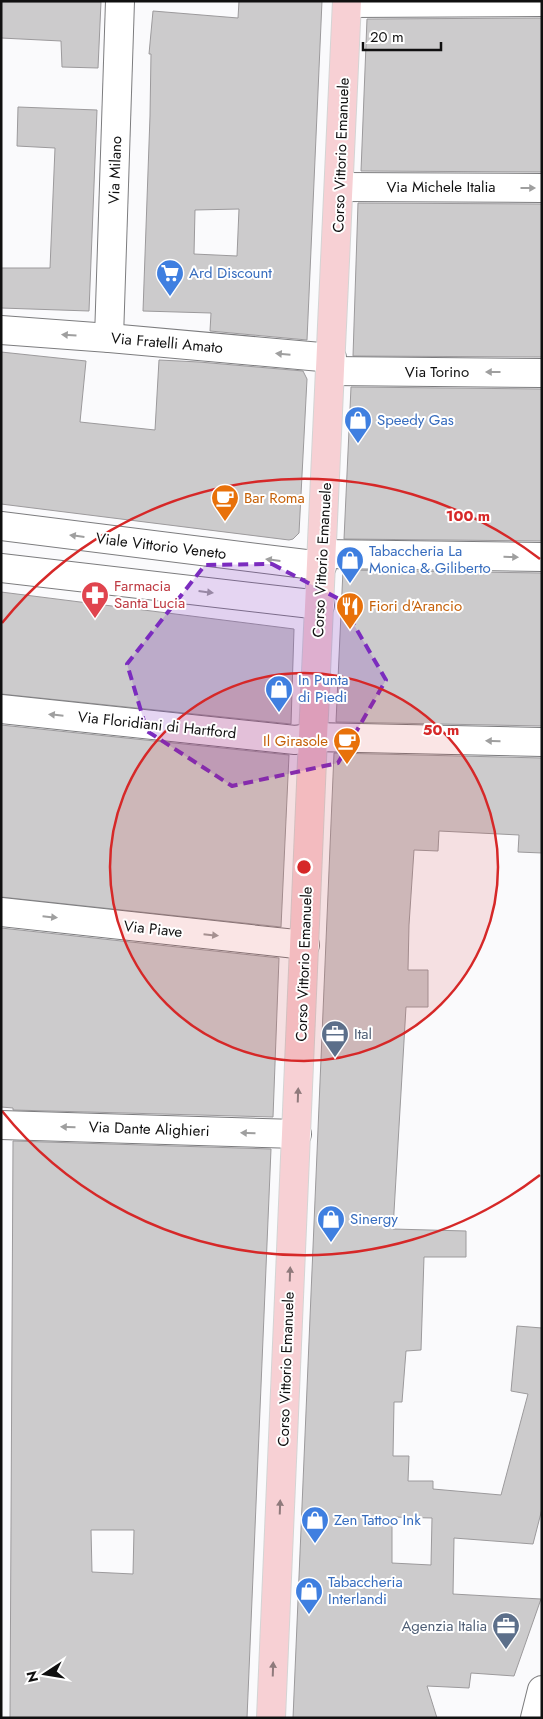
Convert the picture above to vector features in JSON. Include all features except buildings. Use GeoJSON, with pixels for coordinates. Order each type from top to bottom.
{"type":"FeatureCollection","features":[{"type":"Feature","properties":{"kind":"main road","name":"Corso Vittorio Emanuele"},"geometry":{"type":"LineString","coordinates":[[271,1718],[347,2]]}},
{"type":"Feature","properties":{"kind":"street","name":"Via Milano"},"geometry":{"type":"LineString","coordinates":[[109,338],[120,1]]}},
{"type":"Feature","properties":{"kind":"street"},"geometry":{"type":"LineString","coordinates":[[347,2],[542,2]]}},
{"type":"Feature","properties":{"kind":"street","name":"Via Michele Italia"},"geometry":{"type":"LineString","coordinates":[[340,187],[542,188]]}},
{"type":"Feature","properties":{"kind":"street","name":"Via Fratelli Amato"},"geometry":{"type":"LineString","coordinates":[[1,330],[109,338],[331,365]]}},
{"type":"Feature","properties":{"kind":"street","name":"Via Torino"},"geometry":{"type":"LineString","coordinates":[[331,365],[542,373]]}},
{"type":"Feature","properties":{"kind":"street","name":"Viale Vittorio Veneto"},"geometry":{"type":"LineString","coordinates":[[1,526],[322,560],[542,557]]}},
{"type":"Feature","properties":{"kind":"street"},"geometry":{"type":"LineString","coordinates":[[1,568],[320,605]]}},
{"type":"Feature","properties":{"kind":"street","name":"Via Floridiani di Hartford"},"geometry":{"type":"LineString","coordinates":[[1,709],[295,740],[313,737],[542,742]]}},
{"type":"Feature","properties":{"kind":"street","name":"Via Piave"},"geometry":{"type":"LineString","coordinates":[[1,912],[305,945]]}},
{"type":"Feature","properties":{"kind":"street","name":"Via Dante Alighieri"},"geometry":{"type":"LineString","coordinates":[[1,1125],[296,1134]]}},
{"type":"Feature","properties":{"kind":"street"},"geometry":{"type":"LineString","coordinates":[[535,1718],[542,1690]]}},
{"type":"Feature","properties":{"kind":"highlighted area"},"geometry":{"type":"Polygon","coordinates":[[[272,564],[339,599],[386,680],[338,763],[232,786],[147,731],[127,664],[205,565],[272,564]]]}},
{"type":"Feature","properties":{"kind":"place","name":"Ard Discount"},"geometry":{"type":"Point","coordinates":[170,297]}},
{"type":"Feature","properties":{"kind":"place","name":"Speedy Gas"},"geometry":{"type":"Point","coordinates":[358,444]}},
{"type":"Feature","properties":{"kind":"place","name":"Bar Roma"},"geometry":{"type":"Point","coordinates":[225,522]}},
{"type":"Feature","properties":{"kind":"place","name":"Tabaccheria La Monica & Giliberto"},"geometry":{"type":"Point","coordinates":[350,584]}},
{"type":"Feature","properties":{"kind":"place","name":"Farmacia Santa Lucia"},"geometry":{"type":"Point","coordinates":[95,619]}},
{"type":"Feature","properties":{"kind":"place","name":"Fiori d'Arancio"},"geometry":{"type":"Point","coordinates":[350,630]}},
{"type":"Feature","properties":{"kind":"place","name":"In Punta di Piedi"},"geometry":{"type":"Point","coordinates":[279,713]}},
{"type":"Feature","properties":{"kind":"place","name":"Il Girasole"},"geometry":{"type":"Point","coordinates":[347,765]}},
{"type":"Feature","properties":{"kind":"place","name":"Ital"},"geometry":{"type":"Point","coordinates":[335,1058]}},
{"type":"Feature","properties":{"kind":"place","name":"Sinergy"},"geometry":{"type":"Point","coordinates":[331,1243]}},
{"type":"Feature","properties":{"kind":"place","name":"Zen Tattoo Ink"},"geometry":{"type":"Point","coordinates":[315,1544]}},
{"type":"Feature","properties":{"kind":"place","name":"Tabaccheria Interlandi"},"geometry":{"type":"Point","coordinates":[309,1615]}},
{"type":"Feature","properties":{"kind":"place","name":"Agenzia Italia"},"geometry":{"type":"Point","coordinates":[506,1650]}}]}
